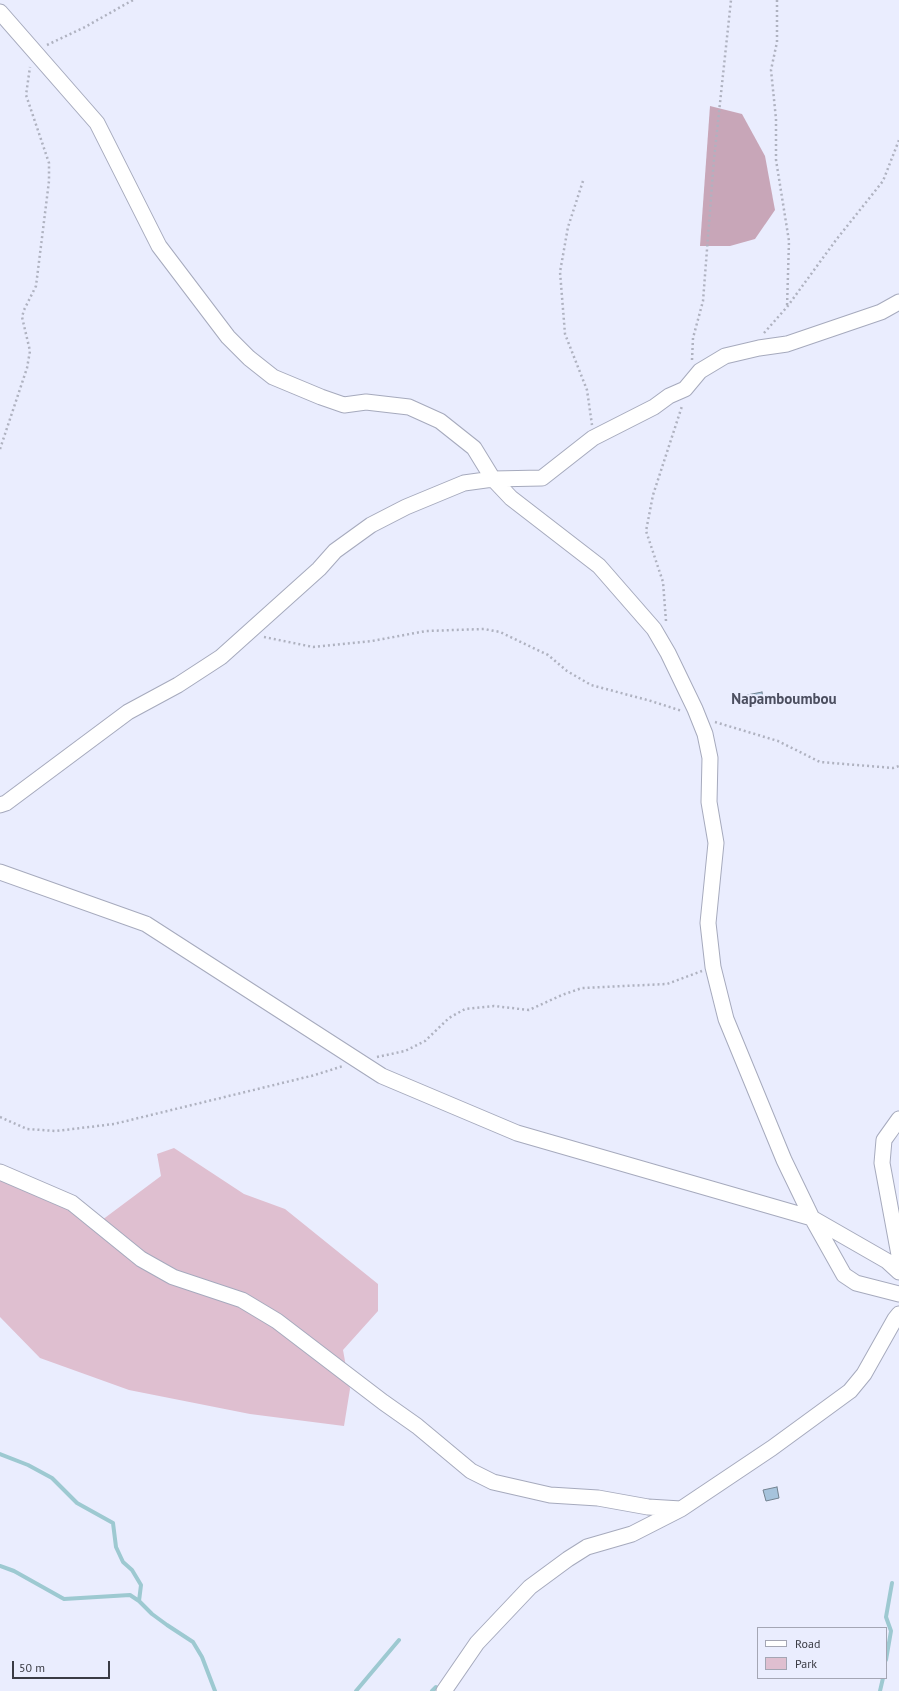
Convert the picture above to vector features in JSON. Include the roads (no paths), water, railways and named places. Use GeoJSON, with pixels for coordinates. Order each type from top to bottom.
{"type":"FeatureCollection","features":[{"type":"Feature","properties":{"kind":"street"},"geometry":{"type":"LineString","coordinates":[[0,12],[35,50],[97,123],[159,246],[228,337],[249,358],[273,377],[344,405],[366,402],[409,407],[440,421],[474,448],[493,479],[511,498],[599,566],[654,629],[668,653],[698,717],[705,734],[710,758],[709,802],[716,843],[708,922],[712,967],[726,1019],[784,1160],[812,1218],[844,1275],[856,1283],[899,1294]]}},
{"type":"Feature","properties":{"kind":"street"},"geometry":{"type":"LineString","coordinates":[[0,805],[6,803],[128,712],[178,685],[221,657],[319,569],[335,551],[370,525],[406,507],[464,482],[493,479],[542,478],[593,438],[654,407],[669,396],[685,389],[700,371],[725,356],[759,348],[787,344],[881,312],[899,302]]}},
{"type":"Feature","properties":{"kind":"street"},"geometry":{"type":"LineString","coordinates":[[0,872],[146,924],[382,1076],[517,1133],[812,1218],[888,1261],[899,1272]]}},
{"type":"Feature","properties":{"kind":"street"},"geometry":{"type":"LineString","coordinates":[[899,1119],[884,1140],[882,1163],[899,1255]]}},
{"type":"Feature","properties":{"kind":"street"},"geometry":{"type":"LineString","coordinates":[[0,1172],[72,1202],[141,1259],[173,1277],[242,1300],[277,1321],[417,1426],[471,1471],[493,1482],[550,1495],[598,1498],[648,1507],[681,1509]]}},
{"type":"Feature","properties":{"kind":"street"},"geometry":{"type":"LineString","coordinates":[[444,1691],[476,1643],[530,1587],[555,1568],[587,1547],[632,1534],[681,1509],[772,1448],[850,1391],[864,1374],[899,1314]]}},
{"type":"Feature","properties":{"kind":"waterway"},"geometry":{"type":"LineString","coordinates":[[0,1454],[28,1465],[52,1478],[77,1503],[113,1523],[116,1547],[123,1562],[132,1570],[141,1585],[139,1601]]}},
{"type":"Feature","properties":{"kind":"waterway"},"geometry":{"type":"LineString","coordinates":[[0,1566],[14,1571],[64,1599],[130,1595],[139,1601],[152,1614],[193,1642],[202,1657],[215,1691]]}},
{"type":"Feature","properties":{"kind":"waterway"},"geometry":{"type":"LineString","coordinates":[[887,1654],[891,1631],[886,1617],[892,1583]]}},
{"type":"Feature","properties":{"kind":"waterway"},"geometry":{"type":"LineString","coordinates":[[356,1691],[399,1640]]}},
{"type":"Feature","properties":{"kind":"waterway"},"geometry":{"type":"LineString","coordinates":[[880,1691],[883,1679]]}},
{"type":"Feature","properties":{"kind":"waterway"},"geometry":{"type":"LineString","coordinates":[[432,1691],[436,1687]]}},
{"type":"Feature","properties":{"kind":"district","name":"Napamboumbou"},"geometry":{"type":"Point","coordinates":[784,700]}}]}
